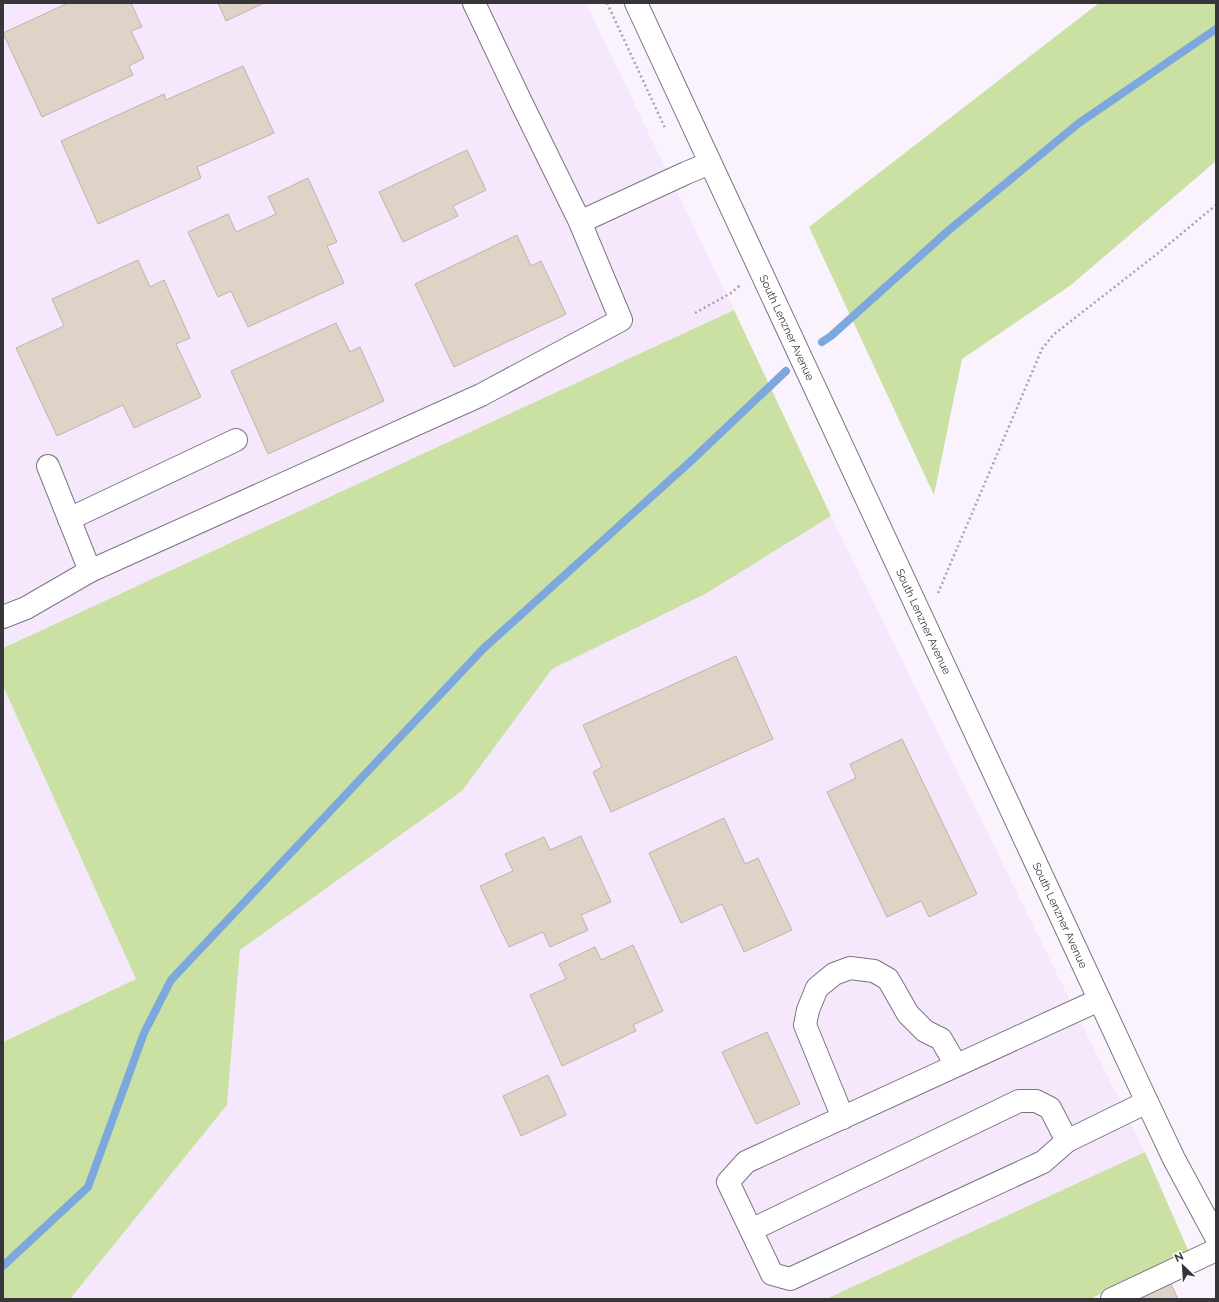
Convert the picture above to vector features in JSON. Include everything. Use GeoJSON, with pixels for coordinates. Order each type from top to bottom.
{"type":"FeatureCollection","features":[{"type":"Feature","properties":{"kind":"street"},"geometry":{"type":"LineString","coordinates":[[3,617],[26,608],[90,570],[481,395],[621,320],[580,222],[474,3]]}},
{"type":"Feature","properties":{"kind":"street","name":"South Lenzner Avenue"},"geometry":{"type":"LineString","coordinates":[[636,3],[1099,1000],[1174,1159],[1216,1237]]}},
{"type":"Feature","properties":{"kind":"street"},"geometry":{"type":"LineString","coordinates":[[580,222],[710,163]]}},
{"type":"Feature","properties":{"kind":"street"},"geometry":{"type":"LineString","coordinates":[[69,519],[236,440]]}},
{"type":"Feature","properties":{"kind":"street"},"geometry":{"type":"LineString","coordinates":[[48,466],[90,570]]}},
{"type":"Feature","properties":{"kind":"street"},"geometry":{"type":"LineString","coordinates":[[843,1118],[805,1025],[808,1010],[817,988],[834,974],[850,968],[874,971],[888,979],[908,1014],[926,1030],[941,1039],[956,1065]]}},
{"type":"Feature","properties":{"kind":"street"},"geometry":{"type":"LineString","coordinates":[[1099,1000],[746,1162],[728,1182],[772,1274],[790,1279],[1043,1162],[1067,1141],[1147,1102]]}},
{"type":"Feature","properties":{"kind":"street"},"geometry":{"type":"LineString","coordinates":[[751,1230],[1018,1101],[1036,1101],[1050,1108],[1067,1141]]}},
{"type":"Feature","properties":{"kind":"street"},"geometry":{"type":"LineString","coordinates":[[1112,1299],[1216,1250]]}},
{"type":"Feature","properties":{"kind":"path"},"geometry":{"type":"LineString","coordinates":[[924,624],[1042,349],[1053,335],[1157,254],[1216,205]]}},
{"type":"Feature","properties":{"kind":"shaded area"},"geometry":{"type":"Polygon","coordinates":[[[3,3],[586,3],[734,310],[3,648],[3,3]]]}},
{"type":"Feature","properties":{"kind":"shaded area"},"geometry":{"type":"Polygon","coordinates":[[[831,516],[1145,1152],[826,1299],[70,1299],[227,1105],[240,950],[462,791],[551,669],[707,593],[831,516]]]}},
{"type":"Feature","properties":{"kind":"shaded area"},"geometry":{"type":"Polygon","coordinates":[[[3,686],[136,979],[3,1042],[3,686]]]}},
{"type":"Feature","properties":{"kind":"green space"},"geometry":{"type":"Polygon","coordinates":[[[1099,3],[1216,3],[1216,161],[1071,285],[962,359],[934,495],[809,227],[1099,3]]]}},
{"type":"Feature","properties":{"kind":"green space"},"geometry":{"type":"Polygon","coordinates":[[[734,310],[831,516],[707,593],[552,669],[462,791],[240,950],[227,1105],[70,1299],[3,1299],[3,1042],[136,979],[3,686],[3,648],[734,310]]]}},
{"type":"Feature","properties":{"kind":"green space"},"geometry":{"type":"Polygon","coordinates":[[[1145,1152],[1189,1252],[1090,1299],[826,1299],[1145,1152]]]}},
{"type":"Feature","properties":{"kind":"building"},"geometry":{"type":"Polygon","coordinates":[[[68,3],[131,3],[142,27],[131,31],[144,58],[129,66],[133,75],[42,117],[3,33],[68,3]]]}},
{"type":"Feature","properties":{"kind":"building"},"geometry":{"type":"Polygon","coordinates":[[[218,3],[264,3],[226,21],[218,3]]]}},
{"type":"Feature","properties":{"kind":"building"},"geometry":{"type":"Polygon","coordinates":[[[243,66],[274,133],[197,167],[201,178],[98,224],[61,141],[164,94],[166,100],[243,66]]]}},
{"type":"Feature","properties":{"kind":"building"},"geometry":{"type":"Polygon","coordinates":[[[467,150],[486,190],[453,206],[458,216],[403,242],[379,192],[467,150]]]}},
{"type":"Feature","properties":{"kind":"building"},"geometry":{"type":"Polygon","coordinates":[[[308,178],[337,242],[327,246],[344,283],[248,327],[231,291],[218,297],[188,232],[228,214],[236,232],[276,214],[268,197],[308,178]]]}},
{"type":"Feature","properties":{"kind":"building"},"geometry":{"type":"Polygon","coordinates":[[[517,235],[531,266],[541,261],[566,314],[454,367],[415,284],[517,235]]]}},
{"type":"Feature","properties":{"kind":"building"},"geometry":{"type":"Polygon","coordinates":[[[138,260],[150,287],[164,280],[190,338],[176,344],[201,397],[134,428],[123,405],[57,436],[16,348],[64,326],[52,299],[138,260]]]}},
{"type":"Feature","properties":{"kind":"building"},"geometry":{"type":"Polygon","coordinates":[[[336,323],[350,352],[360,347],[384,401],[268,454],[231,371],[336,323]]]}},
{"type":"Feature","properties":{"kind":"building"},"geometry":{"type":"Polygon","coordinates":[[[736,656],[773,739],[611,812],[593,772],[602,767],[583,725],[736,656]]]}},
{"type":"Feature","properties":{"kind":"building"},"geometry":{"type":"Polygon","coordinates":[[[902,739],[977,894],[929,917],[921,901],[887,917],[827,792],[856,778],[850,764],[902,739]]]}},
{"type":"Feature","properties":{"kind":"building"},"geometry":{"type":"Polygon","coordinates":[[[724,818],[745,864],[758,858],[792,930],[744,952],[722,904],[681,923],[649,853],[724,818]]]}},
{"type":"Feature","properties":{"kind":"building"},"geometry":{"type":"Polygon","coordinates":[[[581,836],[611,902],[581,915],[588,930],[550,947],[543,932],[509,947],[480,886],[513,871],[505,854],[544,837],[550,850],[581,836]]]}},
{"type":"Feature","properties":{"kind":"building"},"geometry":{"type":"Polygon","coordinates":[[[633,945],[663,1011],[633,1025],[636,1031],[562,1066],[530,995],[566,979],[559,964],[595,947],[601,960],[633,945]]]}},
{"type":"Feature","properties":{"kind":"building"},"geometry":{"type":"Polygon","coordinates":[[[767,1032],[800,1104],[756,1124],[722,1052],[767,1032]]]}},
{"type":"Feature","properties":{"kind":"building"},"geometry":{"type":"Polygon","coordinates":[[[548,1075],[566,1115],[521,1136],[503,1096],[548,1075]]]}},
{"type":"Feature","properties":{"kind":"building"},"geometry":{"type":"Polygon","coordinates":[[[1170,1282],[1178,1299],[1135,1299],[1170,1282]]]}},
{"type":"Feature","properties":{"kind":"waterway"},"geometry":{"type":"LineString","coordinates":[[822,342],[831,336],[949,230],[1079,123],[1216,29]]}},
{"type":"Feature","properties":{"kind":"waterway"},"geometry":{"type":"LineString","coordinates":[[3,1266],[88,1187],[144,1033],[171,980],[484,648],[691,461],[786,371]]}}]}
